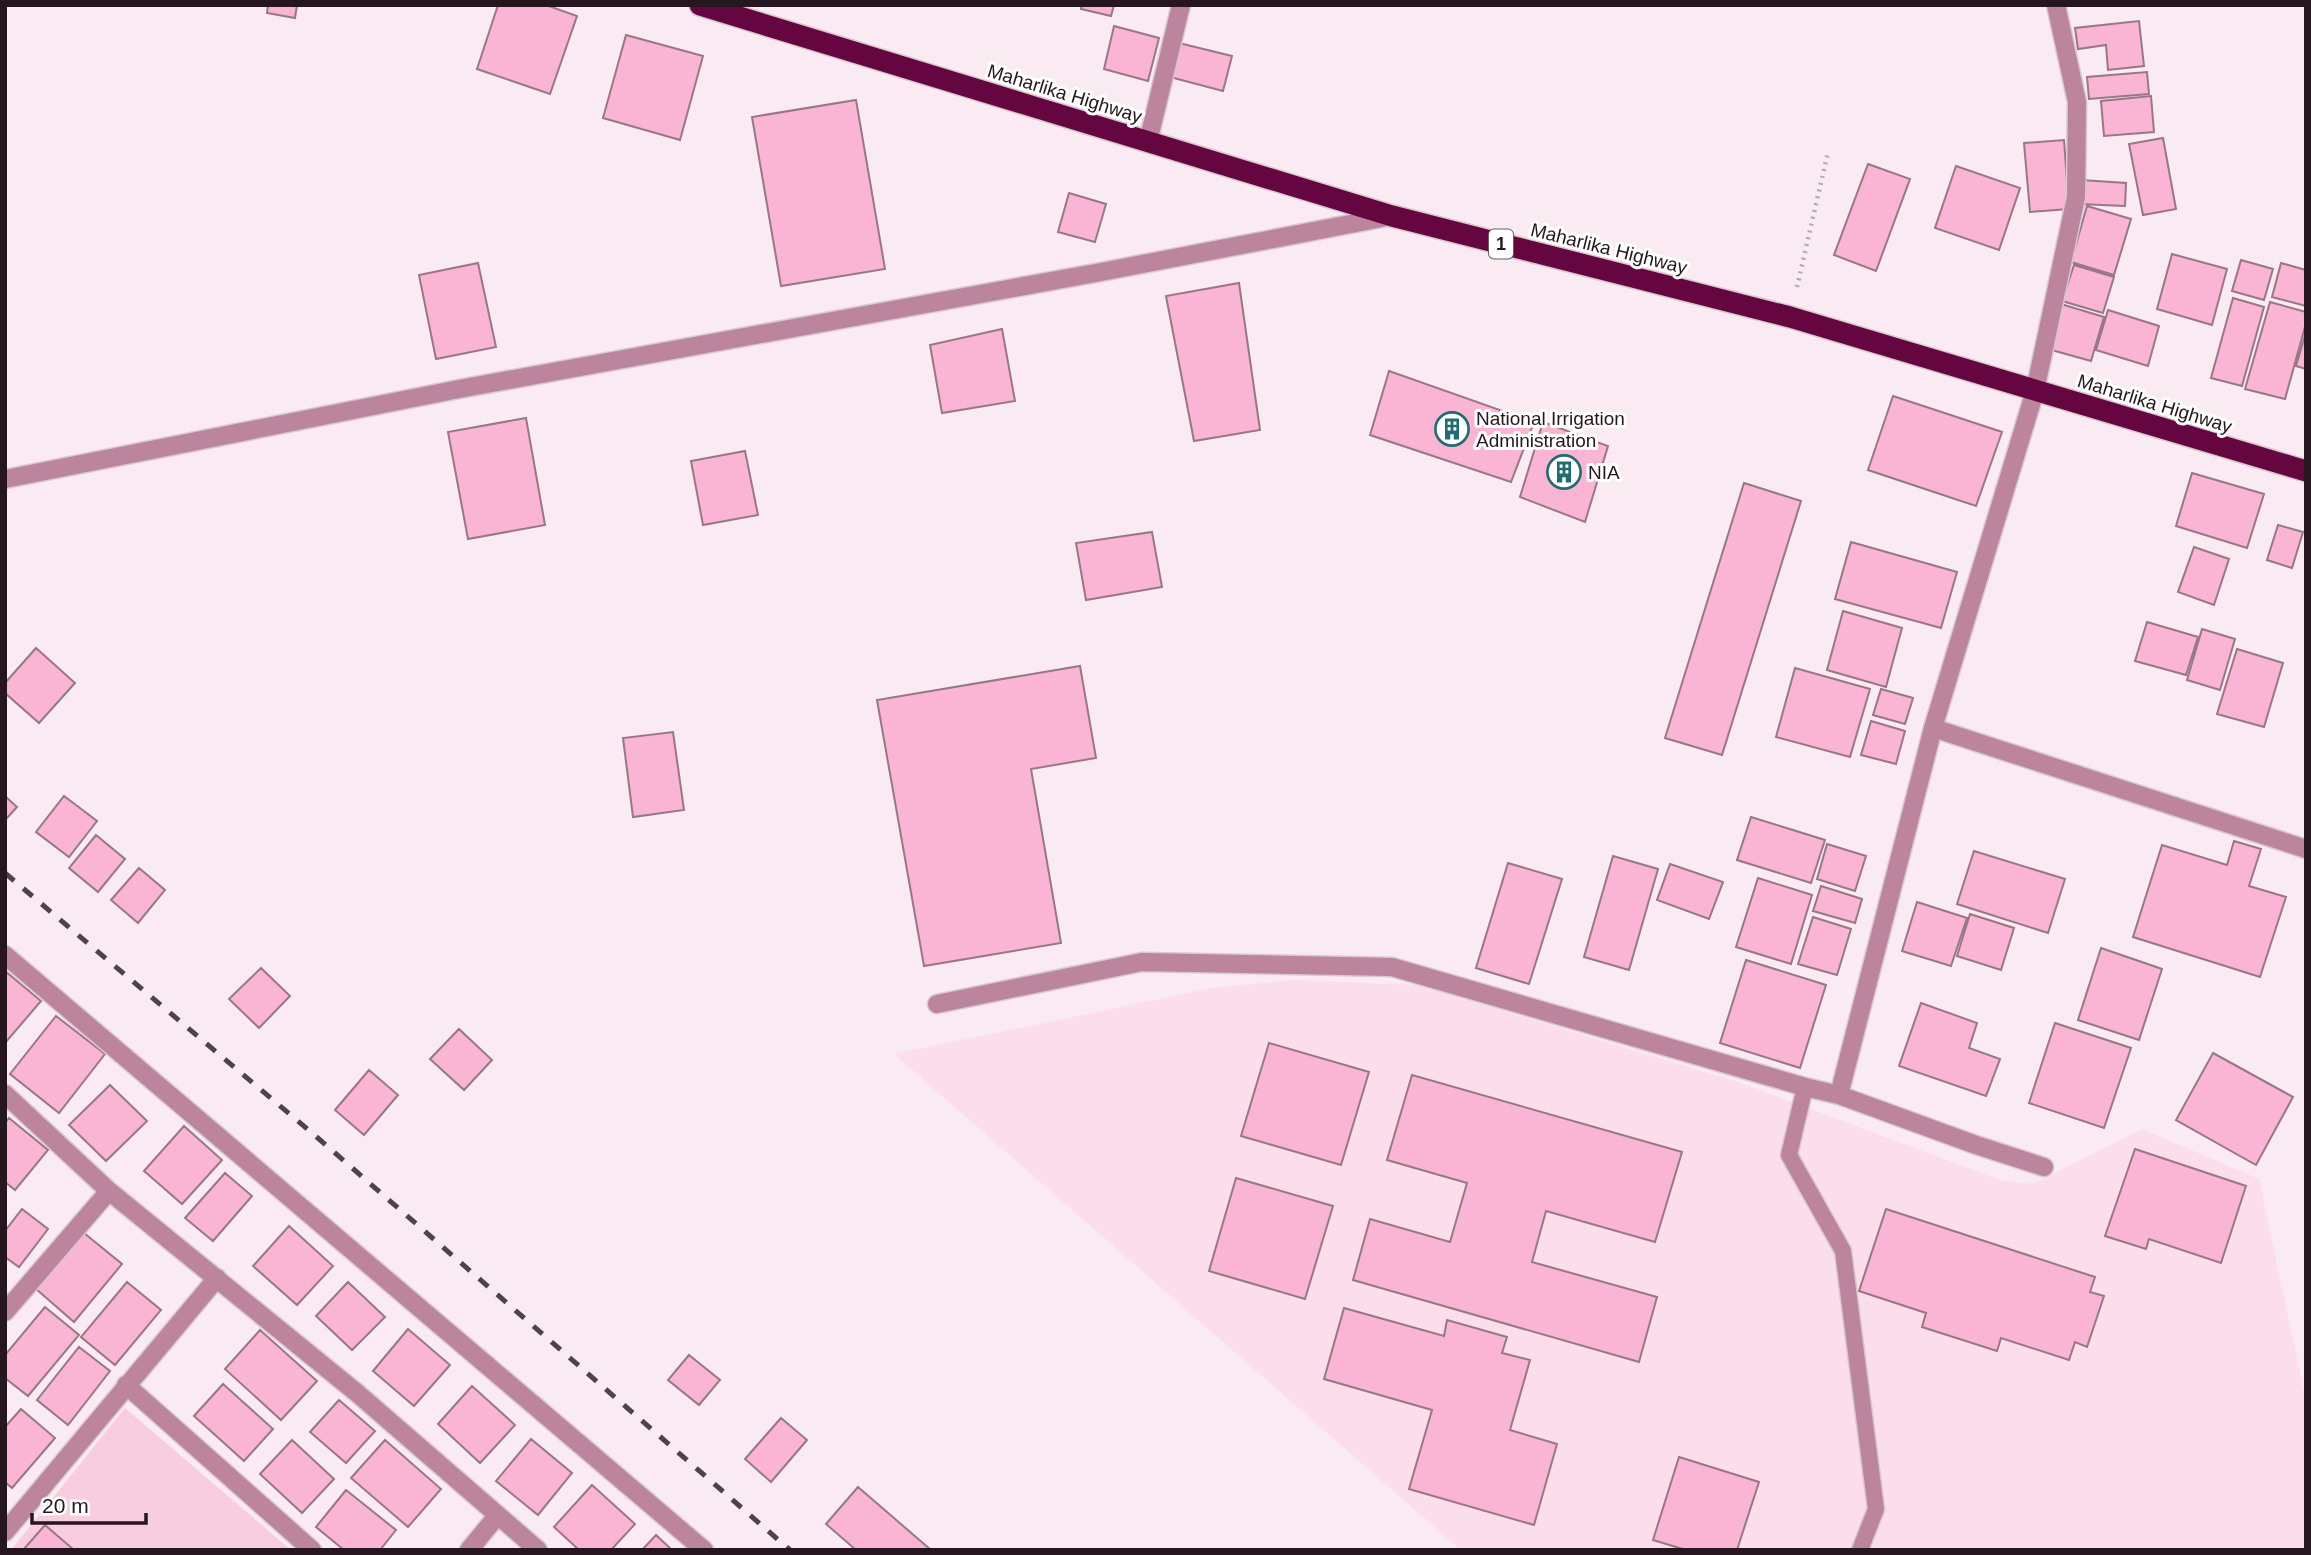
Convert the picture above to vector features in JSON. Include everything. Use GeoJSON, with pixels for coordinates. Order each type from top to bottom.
{"type":"FeatureCollection","features":[{"type":"Feature","properties":{"kind":"highway","name":"Maharlika Highway"},"geometry":{"type":"LineString","coordinates":[[700,5],[1392,216],[1790,317],[2306,471]]}},
{"type":"Feature","properties":{"kind":"street"},"geometry":{"type":"LineString","coordinates":[[1148,142],[1181,5]]}},
{"type":"Feature","properties":{"kind":"street"},"geometry":{"type":"LineString","coordinates":[[1839,1095],[1933,728],[2035,391],[2076,197],[2077,102],[2056,5]]}},
{"type":"Feature","properties":{"kind":"street"},"geometry":{"type":"LineString","coordinates":[[5,479],[459,389],[1392,216]]}},
{"type":"Feature","properties":{"kind":"street"},"geometry":{"type":"LineString","coordinates":[[1933,728],[2306,849]]}},
{"type":"Feature","properties":{"kind":"street"},"geometry":{"type":"LineString","coordinates":[[5,955],[704,1550]]}},
{"type":"Feature","properties":{"kind":"street"},"geometry":{"type":"LineString","coordinates":[[937,1004],[1142,962],[1392,967],[1839,1095],[2044,1167]]}},
{"type":"Feature","properties":{"kind":"street"},"geometry":{"type":"LineString","coordinates":[[5,1094],[109,1191],[357,1393],[538,1550]]}},
{"type":"Feature","properties":{"kind":"street"},"geometry":{"type":"LineString","coordinates":[[5,1312],[109,1191]]}},
{"type":"Feature","properties":{"kind":"street"},"geometry":{"type":"LineString","coordinates":[[5,1532],[217,1278]]}},
{"type":"Feature","properties":{"kind":"street"},"geometry":{"type":"LineString","coordinates":[[126,1385],[312,1550]]}},
{"type":"Feature","properties":{"kind":"street"},"geometry":{"type":"LineString","coordinates":[[469,1550],[497,1516]]}},
{"type":"Feature","properties":{"kind":"lane"},"geometry":{"type":"LineString","coordinates":[[1805,1087],[1789,1154],[1843,1251],[1876,1509],[1860,1550]]}},
{"type":"Feature","properties":{"kind":"path"},"geometry":{"type":"LineString","coordinates":[[1790,317],[1828,152]]}},
{"type":"Feature","properties":{"kind":"shaded area"},"geometry":{"type":"Polygon","coordinates":[[[1292,980],[1419,985],[1738,1082],[2000,1180],[2032,1184],[2142,1129],[2259,1179],[2306,1401],[2306,1550],[1461,1550],[894,1054],[1213,988],[1292,980]]]}},
{"type":"Feature","properties":{"kind":"shaded area"},"geometry":{"type":"Polygon","coordinates":[[[125,1408],[291,1550],[11,1550],[125,1408]]]}},
{"type":"Feature","properties":{"kind":"building"},"geometry":{"type":"Polygon","coordinates":[[[268,5],[297,5],[295,18],[267,13],[268,5]]]}},
{"type":"Feature","properties":{"kind":"building"},"geometry":{"type":"Polygon","coordinates":[[[498,5],[546,5],[577,16],[550,94],[477,69],[498,5]]]}},
{"type":"Feature","properties":{"kind":"building"},"geometry":{"type":"Polygon","coordinates":[[[1082,5],[1114,5],[1111,16],[1081,9],[1082,5]]]}},
{"type":"Feature","properties":{"kind":"building"},"geometry":{"type":"Polygon","coordinates":[[[2139,21],[2144,66],[2108,70],[2106,45],[2078,49],[2075,28],[2139,21]]]}},
{"type":"Feature","properties":{"kind":"building"},"geometry":{"type":"Polygon","coordinates":[[[1114,26],[1159,38],[1148,81],[1104,69],[1114,26]]]}},
{"type":"Feature","properties":{"kind":"building"},"geometry":{"type":"Polygon","coordinates":[[[626,35],[703,56],[680,140],[603,118],[626,35]]]}},
{"type":"Feature","properties":{"kind":"building"},"geometry":{"type":"Polygon","coordinates":[[[1179,43],[1232,56],[1223,91],[1170,77],[1179,43]]]}},
{"type":"Feature","properties":{"kind":"building"},"geometry":{"type":"Polygon","coordinates":[[[2147,72],[2149,94],[2089,99],[2087,77],[2147,72]]]}},
{"type":"Feature","properties":{"kind":"building"},"geometry":{"type":"Polygon","coordinates":[[[2151,96],[2154,132],[2104,136],[2101,101],[2151,96]]]}},
{"type":"Feature","properties":{"kind":"building"},"geometry":{"type":"Polygon","coordinates":[[[856,100],[885,269],[781,286],[752,117],[856,100]]]}},
{"type":"Feature","properties":{"kind":"building"},"geometry":{"type":"Polygon","coordinates":[[[2163,138],[2176,209],[2143,215],[2129,144],[2163,138]]]}},
{"type":"Feature","properties":{"kind":"building"},"geometry":{"type":"Polygon","coordinates":[[[2064,140],[2069,209],[2030,212],[2024,143],[2064,140]]]}},
{"type":"Feature","properties":{"kind":"building"},"geometry":{"type":"Polygon","coordinates":[[[1868,164],[1910,179],[1876,271],[1834,255],[1868,164]]]}},
{"type":"Feature","properties":{"kind":"building"},"geometry":{"type":"Polygon","coordinates":[[[1956,166],[2020,188],[1999,250],[1935,228],[1956,166]]]}},
{"type":"Feature","properties":{"kind":"building"},"geometry":{"type":"Polygon","coordinates":[[[2081,180],[2126,183],[2125,206],[2079,204],[2081,180]]]}},
{"type":"Feature","properties":{"kind":"building"},"geometry":{"type":"Polygon","coordinates":[[[1069,193],[1106,204],[1095,242],[1058,232],[1069,193]]]}},
{"type":"Feature","properties":{"kind":"building"},"geometry":{"type":"Polygon","coordinates":[[[2087,206],[2131,219],[2114,275],[2071,262],[2087,206]]]}},
{"type":"Feature","properties":{"kind":"building"},"geometry":{"type":"Polygon","coordinates":[[[2172,254],[2227,269],[2212,325],[2157,309],[2172,254]]]}},
{"type":"Feature","properties":{"kind":"building"},"geometry":{"type":"Polygon","coordinates":[[[2241,260],[2273,269],[2264,300],[2232,291],[2241,260]]]}},
{"type":"Feature","properties":{"kind":"building"},"geometry":{"type":"Polygon","coordinates":[[[478,263],[496,347],[436,359],[419,275],[478,263]]]}},
{"type":"Feature","properties":{"kind":"building"},"geometry":{"type":"Polygon","coordinates":[[[2281,263],[2306,270],[2306,306],[2272,297],[2281,263]]]}},
{"type":"Feature","properties":{"kind":"building"},"geometry":{"type":"Polygon","coordinates":[[[2074,265],[2114,277],[2103,313],[2062,301],[2074,265]]]}},
{"type":"Feature","properties":{"kind":"building"},"geometry":{"type":"Polygon","coordinates":[[[1239,283],[1260,430],[1194,441],[1166,296],[1239,283]]]}},
{"type":"Feature","properties":{"kind":"building"},"geometry":{"type":"Polygon","coordinates":[[[2233,298],[2264,307],[2242,386],[2211,378],[2233,298]]]}},
{"type":"Feature","properties":{"kind":"building"},"geometry":{"type":"Polygon","coordinates":[[[2270,302],[2306,312],[2306,323],[2285,399],[2245,389],[2270,302]]]}},
{"type":"Feature","properties":{"kind":"building"},"geometry":{"type":"Polygon","coordinates":[[[2061,304],[2104,317],[2091,361],[2048,349],[2061,304]]]}},
{"type":"Feature","properties":{"kind":"building"},"geometry":{"type":"Polygon","coordinates":[[[2108,310],[2159,326],[2148,366],[2096,350],[2108,310]]]}},
{"type":"Feature","properties":{"kind":"building"},"geometry":{"type":"Polygon","coordinates":[[[1002,329],[1015,401],[942,413],[930,345],[1002,329]]]}},
{"type":"Feature","properties":{"kind":"building"},"geometry":{"type":"Polygon","coordinates":[[[2306,332],[2306,369],[2296,366],[2306,332]]]}},
{"type":"Feature","properties":{"kind":"building","name":"National Irrigation Administration"},"geometry":{"type":"Polygon","coordinates":[[[1389,371],[1534,422],[1511,482],[1370,435],[1389,371]]]}},
{"type":"Feature","properties":{"kind":"building"},"geometry":{"type":"Polygon","coordinates":[[[1893,396],[2002,432],[1976,506],[1868,470],[1893,396]]]}},
{"type":"Feature","properties":{"kind":"building"},"geometry":{"type":"Polygon","coordinates":[[[526,418],[545,525],[468,539],[448,432],[526,418]]]}},
{"type":"Feature","properties":{"kind":"building","name":"NIA"},"geometry":{"type":"Polygon","coordinates":[[[1543,422],[1608,446],[1585,522],[1520,497],[1543,422]]]}},
{"type":"Feature","properties":{"kind":"building"},"geometry":{"type":"Polygon","coordinates":[[[745,451],[758,515],[703,525],[691,461],[745,451]]]}},
{"type":"Feature","properties":{"kind":"building"},"geometry":{"type":"Polygon","coordinates":[[[2192,473],[2264,494],[2247,548],[2176,526],[2192,473]]]}},
{"type":"Feature","properties":{"kind":"building"},"geometry":{"type":"Polygon","coordinates":[[[1744,483],[1801,501],[1722,755],[1665,738],[1744,483]]]}},
{"type":"Feature","properties":{"kind":"building"},"geometry":{"type":"Polygon","coordinates":[[[2278,525],[2303,532],[2292,568],[2267,560],[2278,525]]]}},
{"type":"Feature","properties":{"kind":"building"},"geometry":{"type":"Polygon","coordinates":[[[1152,532],[1162,587],[1086,600],[1076,543],[1152,532]]]}},
{"type":"Feature","properties":{"kind":"building"},"geometry":{"type":"Polygon","coordinates":[[[1851,542],[1957,572],[1941,628],[1835,599],[1851,542]]]}},
{"type":"Feature","properties":{"kind":"building"},"geometry":{"type":"Polygon","coordinates":[[[2194,547],[2229,559],[2214,605],[2178,592],[2194,547]]]}},
{"type":"Feature","properties":{"kind":"building"},"geometry":{"type":"Polygon","coordinates":[[[1843,611],[1902,628],[1886,687],[1827,670],[1843,611]]]}},
{"type":"Feature","properties":{"kind":"building"},"geometry":{"type":"Polygon","coordinates":[[[2147,622],[2198,637],[2186,675],[2135,661],[2147,622]]]}},
{"type":"Feature","properties":{"kind":"building"},"geometry":{"type":"Polygon","coordinates":[[[2202,629],[2235,639],[2220,690],[2187,680],[2202,629]]]}},
{"type":"Feature","properties":{"kind":"building"},"geometry":{"type":"Polygon","coordinates":[[[36,648],[75,683],[39,723],[5,693],[5,683],[36,648]]]}},
{"type":"Feature","properties":{"kind":"building"},"geometry":{"type":"Polygon","coordinates":[[[2237,649],[2283,663],[2264,727],[2217,714],[2237,649]]]}},
{"type":"Feature","properties":{"kind":"building"},"geometry":{"type":"Polygon","coordinates":[[[1080,666],[1096,758],[1031,769],[1061,943],[924,966],[877,700],[1080,666]]]}},
{"type":"Feature","properties":{"kind":"building"},"geometry":{"type":"Polygon","coordinates":[[[1795,668],[1870,689],[1850,757],[1776,737],[1795,668]]]}},
{"type":"Feature","properties":{"kind":"building"},"geometry":{"type":"Polygon","coordinates":[[[1881,689],[1913,698],[1905,724],[1873,715],[1881,689]]]}},
{"type":"Feature","properties":{"kind":"building"},"geometry":{"type":"Polygon","coordinates":[[[1871,721],[1905,731],[1896,764],[1861,755],[1871,721]]]}},
{"type":"Feature","properties":{"kind":"building"},"geometry":{"type":"Polygon","coordinates":[[[673,732],[684,810],[633,817],[623,738],[673,732]]]}},
{"type":"Feature","properties":{"kind":"building"},"geometry":{"type":"Polygon","coordinates":[[[5,796],[17,807],[7,818],[5,817],[5,796]]]}},
{"type":"Feature","properties":{"kind":"building"},"geometry":{"type":"Polygon","coordinates":[[[64,796],[97,821],[69,857],[36,832],[64,796]]]}},
{"type":"Feature","properties":{"kind":"building"},"geometry":{"type":"Polygon","coordinates":[[[1751,817],[1825,840],[1811,883],[1737,860],[1751,817]]]}},
{"type":"Feature","properties":{"kind":"building"},"geometry":{"type":"Polygon","coordinates":[[[96,835],[125,859],[98,892],[69,868],[96,835]]]}},
{"type":"Feature","properties":{"kind":"building"},"geometry":{"type":"Polygon","coordinates":[[[2234,841],[2261,849],[2249,886],[2286,897],[2260,977],[2133,937],[2162,845],[2227,865],[2234,841]]]}},
{"type":"Feature","properties":{"kind":"building"},"geometry":{"type":"Polygon","coordinates":[[[1827,844],[1866,856],[1855,891],[1817,879],[1827,844]]]}},
{"type":"Feature","properties":{"kind":"building"},"geometry":{"type":"Polygon","coordinates":[[[1974,851],[2065,879],[2048,933],[1957,904],[1974,851]]]}},
{"type":"Feature","properties":{"kind":"building"},"geometry":{"type":"Polygon","coordinates":[[[1613,856],[1658,869],[1629,970],[1584,957],[1613,856]]]}},
{"type":"Feature","properties":{"kind":"building"},"geometry":{"type":"Polygon","coordinates":[[[1508,863],[1562,879],[1529,984],[1476,968],[1508,863]]]}},
{"type":"Feature","properties":{"kind":"building"},"geometry":{"type":"Polygon","coordinates":[[[1670,864],[1723,882],[1709,919],[1657,900],[1670,864]]]}},
{"type":"Feature","properties":{"kind":"building"},"geometry":{"type":"Polygon","coordinates":[[[139,868],[165,890],[138,923],[111,900],[139,868]]]}},
{"type":"Feature","properties":{"kind":"building"},"geometry":{"type":"Polygon","coordinates":[[[1758,878],[1812,895],[1791,964],[1736,947],[1758,878]]]}},
{"type":"Feature","properties":{"kind":"building"},"geometry":{"type":"Polygon","coordinates":[[[1821,886],[1862,899],[1855,923],[1813,911],[1821,886]]]}},
{"type":"Feature","properties":{"kind":"building"},"geometry":{"type":"Polygon","coordinates":[[[1917,902],[1967,918],[1951,966],[1902,951],[1917,902]]]}},
{"type":"Feature","properties":{"kind":"building"},"geometry":{"type":"Polygon","coordinates":[[[1970,914],[2014,928],[2001,970],[1957,956],[1970,914]]]}},
{"type":"Feature","properties":{"kind":"building"},"geometry":{"type":"Polygon","coordinates":[[[1813,917],[1851,929],[1837,975],[1798,964],[1813,917]]]}},
{"type":"Feature","properties":{"kind":"building"},"geometry":{"type":"Polygon","coordinates":[[[2101,948],[2162,969],[2139,1040],[2078,1020],[2101,948]]]}},
{"type":"Feature","properties":{"kind":"building"},"geometry":{"type":"Polygon","coordinates":[[[1746,960],[1826,985],[1800,1068],[1720,1043],[1746,960]]]}},
{"type":"Feature","properties":{"kind":"building"},"geometry":{"type":"Polygon","coordinates":[[[261,968],[290,996],[259,1028],[229,999],[261,968]]]}},
{"type":"Feature","properties":{"kind":"building"},"geometry":{"type":"Polygon","coordinates":[[[5,971],[41,1001],[5,1043],[5,971]]]}},
{"type":"Feature","properties":{"kind":"building"},"geometry":{"type":"Polygon","coordinates":[[[1921,1003],[1977,1023],[1969,1048],[2000,1059],[1986,1096],[1899,1066],[1921,1003]]]}},
{"type":"Feature","properties":{"kind":"building"},"geometry":{"type":"Polygon","coordinates":[[[56,1016],[105,1054],[59,1113],[10,1074],[56,1016]]]}},
{"type":"Feature","properties":{"kind":"building"},"geometry":{"type":"Polygon","coordinates":[[[2055,1023],[2131,1048],[2104,1128],[2029,1103],[2055,1023]]]}},
{"type":"Feature","properties":{"kind":"building"},"geometry":{"type":"Polygon","coordinates":[[[459,1029],[492,1060],[464,1090],[430,1059],[459,1029]]]}},
{"type":"Feature","properties":{"kind":"building"},"geometry":{"type":"Polygon","coordinates":[[[1269,1043],[1369,1072],[1341,1165],[1241,1136],[1269,1043]]]}},
{"type":"Feature","properties":{"kind":"building"},"geometry":{"type":"Polygon","coordinates":[[[2213,1053],[2293,1097],[2256,1165],[2176,1120],[2213,1053]]]}},
{"type":"Feature","properties":{"kind":"building"},"geometry":{"type":"Polygon","coordinates":[[[369,1070],[398,1095],[364,1135],[335,1110],[369,1070]]]}},
{"type":"Feature","properties":{"kind":"building"},"geometry":{"type":"Polygon","coordinates":[[[1412,1075],[1682,1152],[1655,1242],[1546,1211],[1532,1262],[1657,1297],[1639,1362],[1353,1280],[1370,1219],[1450,1242],[1467,1183],[1387,1160],[1412,1075]]]}},
{"type":"Feature","properties":{"kind":"building"},"geometry":{"type":"Polygon","coordinates":[[[110,1085],[147,1121],[106,1161],[69,1125],[110,1085]]]}},
{"type":"Feature","properties":{"kind":"building"},"geometry":{"type":"Polygon","coordinates":[[[9,1118],[48,1150],[15,1190],[5,1182],[5,1123],[9,1118]]]}},
{"type":"Feature","properties":{"kind":"building"},"geometry":{"type":"Polygon","coordinates":[[[184,1126],[222,1160],[182,1204],[144,1171],[184,1126]]]}},
{"type":"Feature","properties":{"kind":"building"},"geometry":{"type":"Polygon","coordinates":[[[2135,1149],[2246,1186],[2221,1263],[2149,1239],[2146,1249],[2105,1236],[2135,1149]]]}},
{"type":"Feature","properties":{"kind":"building"},"geometry":{"type":"Polygon","coordinates":[[[225,1173],[252,1196],[213,1241],[185,1218],[225,1173]]]}},
{"type":"Feature","properties":{"kind":"building"},"geometry":{"type":"Polygon","coordinates":[[[1236,1178],[1333,1206],[1305,1299],[1209,1271],[1236,1178]]]}},
{"type":"Feature","properties":{"kind":"building"},"geometry":{"type":"Polygon","coordinates":[[[22,1209],[48,1229],[19,1267],[5,1257],[5,1231],[22,1209]]]}},
{"type":"Feature","properties":{"kind":"building"},"geometry":{"type":"Polygon","coordinates":[[[1886,1209],[2095,1277],[2090,1292],[2104,1296],[2087,1347],[2075,1342],[2069,1360],[2001,1338],[1997,1351],[1922,1327],[1926,1313],[1859,1291],[1886,1209]]]}},
{"type":"Feature","properties":{"kind":"building"},"geometry":{"type":"Polygon","coordinates":[[[289,1226],[333,1266],[297,1305],[253,1266],[289,1226]]]}},
{"type":"Feature","properties":{"kind":"building"},"geometry":{"type":"Polygon","coordinates":[[[84,1233],[122,1264],[74,1322],[36,1289],[84,1233]]]}},
{"type":"Feature","properties":{"kind":"building"},"geometry":{"type":"Polygon","coordinates":[[[127,1282],[161,1310],[115,1365],[81,1337],[127,1282]]]}},
{"type":"Feature","properties":{"kind":"building"},"geometry":{"type":"Polygon","coordinates":[[[348,1282],[385,1317],[352,1350],[316,1316],[348,1282]]]}},
{"type":"Feature","properties":{"kind":"building"},"geometry":{"type":"Polygon","coordinates":[[[45,1307],[79,1335],[28,1396],[5,1378],[5,1355],[45,1307]]]}},
{"type":"Feature","properties":{"kind":"building"},"geometry":{"type":"Polygon","coordinates":[[[1344,1308],[1444,1336],[1447,1320],[1507,1337],[1502,1353],[1530,1360],[1510,1430],[1557,1444],[1534,1525],[1409,1489],[1432,1410],[1324,1379],[1344,1308]]]}},
{"type":"Feature","properties":{"kind":"building"},"geometry":{"type":"Polygon","coordinates":[[[408,1329],[450,1365],[414,1406],[373,1371],[408,1329]]]}},
{"type":"Feature","properties":{"kind":"building"},"geometry":{"type":"Polygon","coordinates":[[[260,1330],[317,1381],[281,1420],[225,1369],[260,1330]]]}},
{"type":"Feature","properties":{"kind":"building"},"geometry":{"type":"Polygon","coordinates":[[[79,1347],[110,1371],[68,1425],[37,1400],[79,1347]]]}},
{"type":"Feature","properties":{"kind":"building"},"geometry":{"type":"Polygon","coordinates":[[[689,1355],[720,1380],[699,1405],[668,1380],[689,1355]]]}},
{"type":"Feature","properties":{"kind":"building"},"geometry":{"type":"Polygon","coordinates":[[[223,1384],[273,1429],[244,1461],[194,1416],[223,1384]]]}},
{"type":"Feature","properties":{"kind":"building"},"geometry":{"type":"Polygon","coordinates":[[[472,1386],[515,1425],[480,1463],[438,1424],[472,1386]]]}},
{"type":"Feature","properties":{"kind":"building"},"geometry":{"type":"Polygon","coordinates":[[[339,1400],[375,1431],[346,1463],[310,1432],[339,1400]]]}},
{"type":"Feature","properties":{"kind":"building"},"geometry":{"type":"Polygon","coordinates":[[[21,1409],[55,1438],[12,1488],[5,1482],[5,1427],[21,1409]]]}},
{"type":"Feature","properties":{"kind":"building"},"geometry":{"type":"Polygon","coordinates":[[[781,1418],[807,1440],[771,1482],[745,1459],[781,1418]]]}},
{"type":"Feature","properties":{"kind":"building"},"geometry":{"type":"Polygon","coordinates":[[[531,1439],[572,1473],[538,1515],[496,1481],[531,1439]]]}},
{"type":"Feature","properties":{"kind":"building"},"geometry":{"type":"Polygon","coordinates":[[[292,1440],[334,1479],[302,1513],[260,1474],[292,1440]]]}},
{"type":"Feature","properties":{"kind":"building"},"geometry":{"type":"Polygon","coordinates":[[[385,1440],[441,1489],[408,1527],[351,1478],[385,1440]]]}},
{"type":"Feature","properties":{"kind":"building"},"geometry":{"type":"Polygon","coordinates":[[[1679,1457],[1759,1482],[1737,1550],[1686,1550],[1653,1540],[1679,1457]]]}},
{"type":"Feature","properties":{"kind":"building"},"geometry":{"type":"Polygon","coordinates":[[[592,1485],[635,1524],[611,1550],[579,1550],[554,1527],[592,1485]]]}},
{"type":"Feature","properties":{"kind":"building"},"geometry":{"type":"Polygon","coordinates":[[[858,1487],[931,1550],[856,1550],[826,1524],[858,1487]]]}},
{"type":"Feature","properties":{"kind":"building"},"geometry":{"type":"Polygon","coordinates":[[[346,1490],[396,1530],[380,1550],[344,1550],[316,1527],[346,1490]]]}},
{"type":"Feature","properties":{"kind":"building"},"geometry":{"type":"Polygon","coordinates":[[[45,1525],[74,1550],[23,1550],[45,1525]]]}},
{"type":"Feature","properties":{"kind":"building"},"geometry":{"type":"Polygon","coordinates":[[[656,1535],[672,1550],[642,1550],[656,1535]]]}},
{"type":"Feature","properties":{"kind":"railway"},"geometry":{"type":"LineString","coordinates":[[5,873],[319,1139],[790,1550]]}},
{"type":"Feature","properties":{"kind":"place","name":"National Irrigation Administration"},"geometry":{"type":"Point","coordinates":[1452,429]}},
{"type":"Feature","properties":{"kind":"place","name":"NIA"},"geometry":{"type":"Point","coordinates":[1564,472]}}]}
